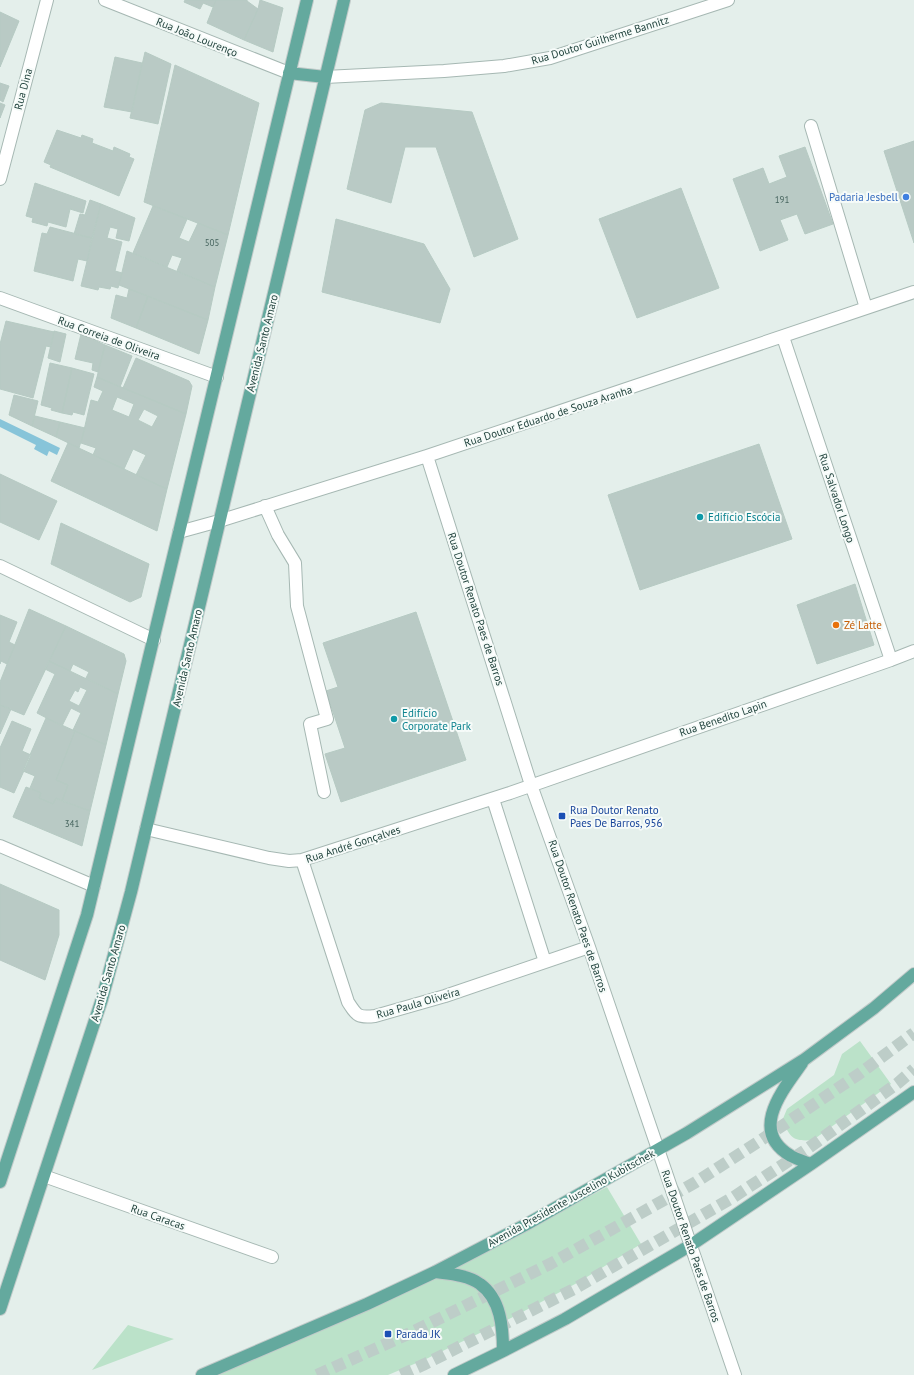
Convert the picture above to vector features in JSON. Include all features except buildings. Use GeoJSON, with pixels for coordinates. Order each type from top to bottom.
{"type":"FeatureCollection","features":[{"type":"Feature","properties":{"kind":"main road"},"geometry":{"type":"LineString","coordinates":[[0,1182],[87,915],[307,0]]}},
{"type":"Feature","properties":{"kind":"main road","name":"Avenida Santo Amaro"},"geometry":{"type":"LineString","coordinates":[[0,1309],[102,999],[146,829],[344,0]]}},
{"type":"Feature","properties":{"kind":"main road"},"geometry":{"type":"LineString","coordinates":[[289,73],[325,77]]}},
{"type":"Feature","properties":{"kind":"main road","name":"Avenida Presidente Juscelino Kubitschek"},"geometry":{"type":"LineString","coordinates":[[202,1375],[310,1329],[435,1272],[527,1224],[687,1133],[805,1059],[874,1008],[914,974]]}},
{"type":"Feature","properties":{"kind":"main road"},"geometry":{"type":"LineString","coordinates":[[805,1059],[776,1102],[771,1112],[770,1126],[774,1140],[782,1149],[791,1156],[811,1164]]}},
{"type":"Feature","properties":{"kind":"main road"},"geometry":{"type":"LineString","coordinates":[[454,1375],[565,1319],[691,1245],[914,1092]]}},
{"type":"Feature","properties":{"kind":"main road"},"geometry":{"type":"LineString","coordinates":[[435,1272],[460,1276],[480,1283],[490,1294],[498,1308],[502,1322],[503,1351]]}},
{"type":"Feature","properties":{"kind":"street","name":"Rua Dina"},"geometry":{"type":"LineString","coordinates":[[0,179],[47,0]]}},
{"type":"Feature","properties":{"kind":"street","name":"Rua João Lourenço"},"geometry":{"type":"LineString","coordinates":[[105,0],[289,73]]}},
{"type":"Feature","properties":{"kind":"street","name":"Rua Doutor Guilherme Bannitz"},"geometry":{"type":"LineString","coordinates":[[325,77],[444,71],[523,64],[550,58],[727,0]]}},
{"type":"Feature","properties":{"kind":"street"},"geometry":{"type":"LineString","coordinates":[[811,126],[866,308]]}},
{"type":"Feature","properties":{"kind":"street","name":"Rua Doutor Eduardo de Souza Aranha"},"geometry":{"type":"LineString","coordinates":[[179,532],[219,521],[427,456],[914,292]]}},
{"type":"Feature","properties":{"kind":"street","name":"Rua Correia de Oliveira"},"geometry":{"type":"LineString","coordinates":[[0,298],[217,377]]}},
{"type":"Feature","properties":{"kind":"street","name":"Rua Salvador Longo"},"geometry":{"type":"LineString","coordinates":[[783,337],[891,660]]}},
{"type":"Feature","properties":{"kind":"street","name":"Rua Doutor Renato Paes de Barros"},"geometry":{"type":"LineString","coordinates":[[427,456],[531,785],[589,947],[735,1375]]}},
{"type":"Feature","properties":{"kind":"street"},"geometry":{"type":"LineString","coordinates":[[265,506],[278,535],[295,563],[297,606],[327,719],[310,724],[324,792]]}},
{"type":"Feature","properties":{"kind":"street"},"geometry":{"type":"LineString","coordinates":[[0,566],[154,640]]}},
{"type":"Feature","properties":{"kind":"street","name":"Rua Benedito Lapin"},"geometry":{"type":"LineString","coordinates":[[531,785],[914,651]]}},
{"type":"Feature","properties":{"kind":"street","name":"Rua André Gonçalves"},"geometry":{"type":"LineString","coordinates":[[146,829],[269,858],[289,861],[302,860],[493,799],[531,785]]}},
{"type":"Feature","properties":{"kind":"street"},"geometry":{"type":"LineString","coordinates":[[493,799],[545,962]]}},
{"type":"Feature","properties":{"kind":"street"},"geometry":{"type":"LineString","coordinates":[[0,846],[94,886]]}},
{"type":"Feature","properties":{"kind":"street","name":"Rua Paula Oliveira"},"geometry":{"type":"LineString","coordinates":[[302,860],[348,1002],[355,1013],[365,1017],[375,1016],[446,996],[589,947]]}},
{"type":"Feature","properties":{"kind":"street","name":"Rua Caracas"},"geometry":{"type":"LineString","coordinates":[[44,1176],[272,1257]]}},
{"type":"Feature","properties":{"kind":"green space"},"geometry":{"type":"Polygon","coordinates":[[[860,1041],[891,1084],[813,1140],[796,1139],[790,1135],[782,1121],[787,1109],[834,1075],[842,1054],[860,1041]]]}},
{"type":"Feature","properties":{"kind":"green space"},"geometry":{"type":"Polygon","coordinates":[[[607,1187],[641,1244],[577,1283],[513,1317],[426,1359],[388,1375],[216,1375],[505,1241],[607,1187]]]}},
{"type":"Feature","properties":{"kind":"green space"},"geometry":{"type":"Polygon","coordinates":[[[128,1325],[174,1339],[92,1370],[128,1325]]]}},
{"type":"Feature","properties":{"kind":"water"},"geometry":{"type":"Polygon","coordinates":[[[0,419],[60,448],[57,455],[49,451],[47,456],[34,449],[36,445],[0,427],[0,419]]]}},
{"type":"Feature","properties":{"kind":"tunnel"},"geometry":{"type":"LineString","coordinates":[[317,1375],[406,1335],[550,1264],[696,1182],[859,1074],[914,1033]]}},
{"type":"Feature","properties":{"kind":"tunnel"},"geometry":{"type":"LineString","coordinates":[[401,1375],[574,1289],[732,1198],[807,1149],[898,1083],[914,1069]]}},
{"type":"Feature","properties":{"kind":"place","name":"Padaria Jesbell"},"geometry":{"type":"Point","coordinates":[906,197]}},
{"type":"Feature","properties":{"kind":"place","name":"Edifício Escócia"},"geometry":{"type":"Point","coordinates":[700,517]}},
{"type":"Feature","properties":{"kind":"place","name":"Zé Latte"},"geometry":{"type":"Point","coordinates":[836,625]}},
{"type":"Feature","properties":{"kind":"place","name":"Edifício Corporate Park"},"geometry":{"type":"Point","coordinates":[394,719]}},
{"type":"Feature","properties":{"kind":"place","name":"Rua Doutor Renato Paes De Barros, 956"},"geometry":{"type":"Point","coordinates":[562,816]}},
{"type":"Feature","properties":{"kind":"place","name":"Parada JK"},"geometry":{"type":"Point","coordinates":[388,1334]}}]}
